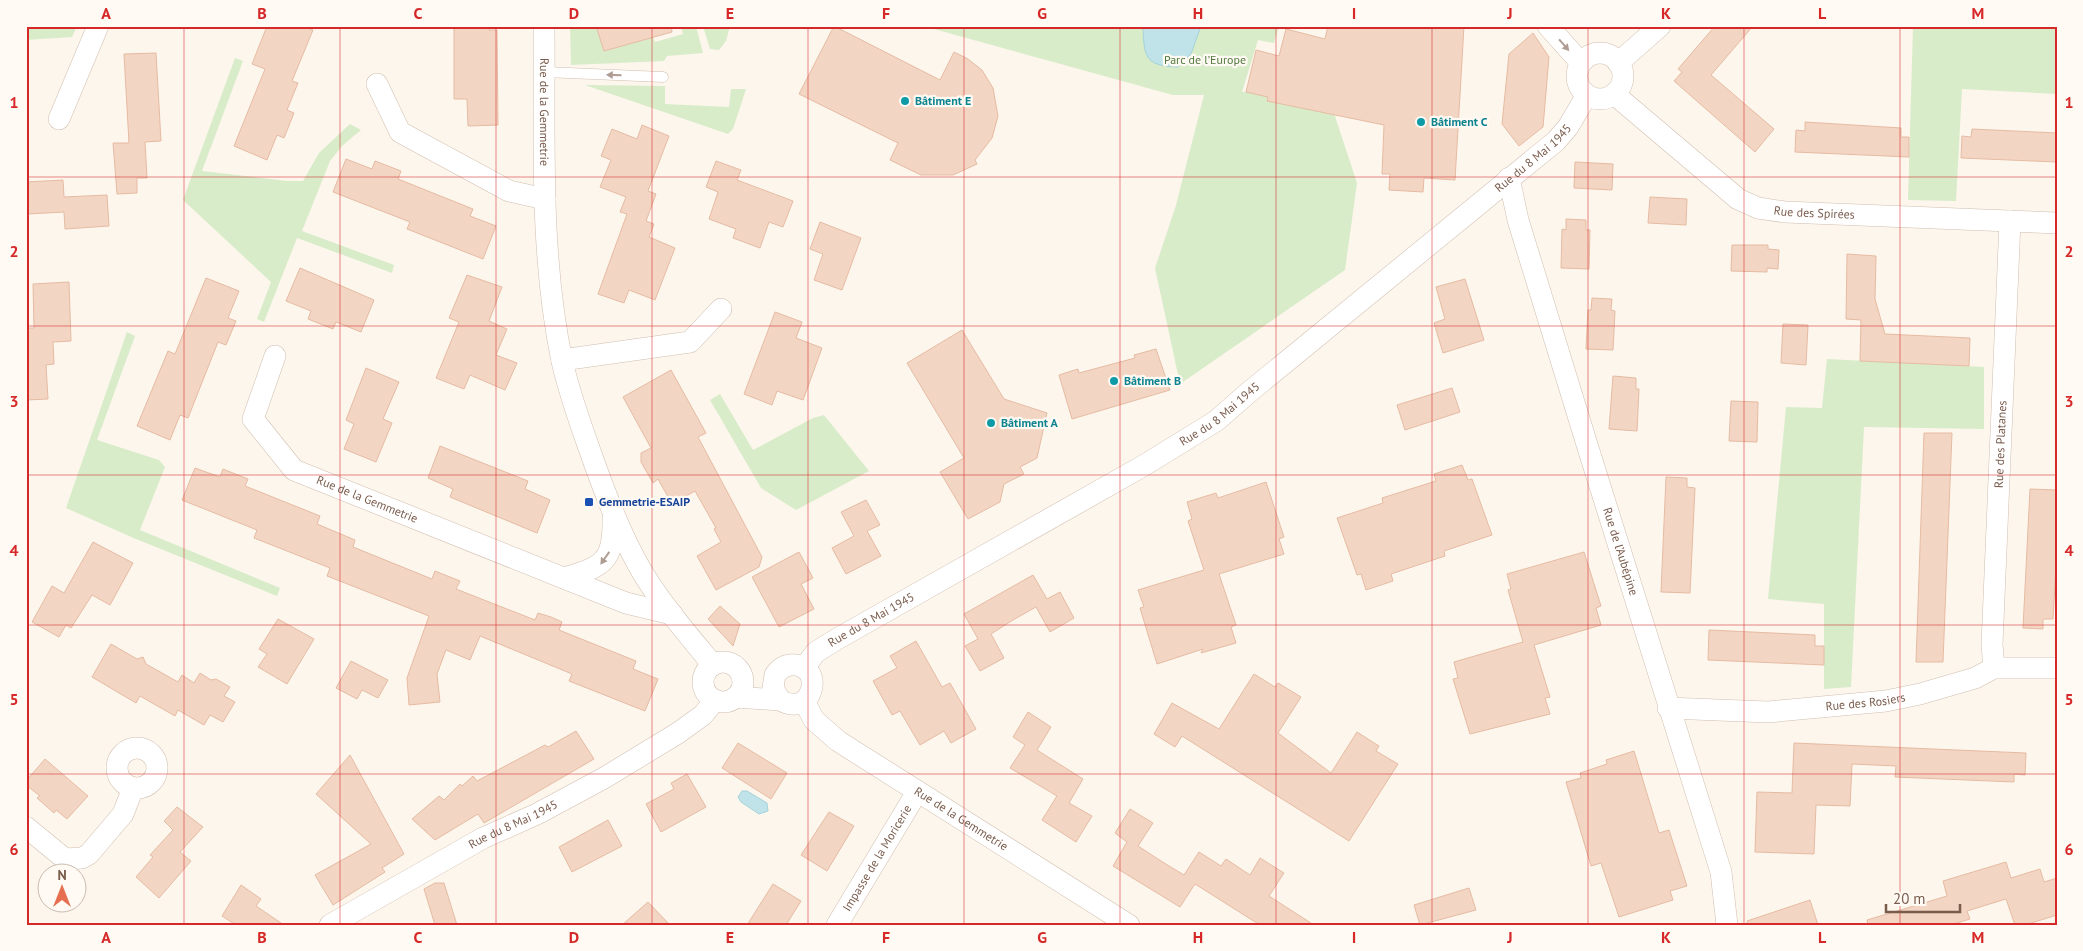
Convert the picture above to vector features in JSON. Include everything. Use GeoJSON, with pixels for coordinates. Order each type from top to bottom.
{"type":"FeatureCollection","features":[{"type":"Feature","properties":{"kind":"street"},"geometry":{"type":"LineString","coordinates":[[59,119],[98,26]]}},
{"type":"Feature","properties":{"kind":"street","name":"Rue de la Gemmetrie"},"geometry":{"type":"LineString","coordinates":[[544,26],[545,199],[549,282],[562,360],[577,415],[613,514],[644,575],[672,614],[713,665]]}},
{"type":"Feature","properties":{"kind":"street"},"geometry":{"type":"LineString","coordinates":[[1548,26],[1581,63]]}},
{"type":"Feature","properties":{"kind":"street"},"geometry":{"type":"LineString","coordinates":[[1618,63],[1660,26]]}},
{"type":"Feature","properties":{"kind":"street"},"geometry":{"type":"LineString","coordinates":[[1599,53],[1610,56],[1618,63],[1622,77],[1619,88],[1614,94],[1601,99],[1587,95],[1580,88],[1577,74],[1581,63],[1589,56],[1599,53]]}},
{"type":"Feature","properties":{"kind":"street"},"geometry":{"type":"LineString","coordinates":[[377,84],[400,132],[509,191],[545,199]]}},
{"type":"Feature","properties":{"kind":"street","name":"Rue des Spirées"},"geometry":{"type":"LineString","coordinates":[[1614,94],[1738,199],[1758,208],[1785,212],[2057,223]]}},
{"type":"Feature","properties":{"kind":"street","name":"Rue du 8 Mai 1945"},"geometry":{"type":"LineString","coordinates":[[804,668],[816,652],[837,639],[1100,491],[1216,422],[1248,393],[1556,141],[1568,127],[1587,95]]}},
{"type":"Feature","properties":{"kind":"street","name":"Rue de l’Aubépine"},"geometry":{"type":"LineString","coordinates":[[1509,178],[1521,229],[1668,708],[1704,812],[1721,872],[1727,925]]}},
{"type":"Feature","properties":{"kind":"street","name":"Rue des Platanes"},"geometry":{"type":"LineString","coordinates":[[1994,668],[1992,645],[2010,221]]}},
{"type":"Feature","properties":{"kind":"street"},"geometry":{"type":"LineString","coordinates":[[562,360],[690,342],[721,309]]}},
{"type":"Feature","properties":{"kind":"street","name":"Rue de la Gemmetrie"},"geometry":{"type":"LineString","coordinates":[[275,356],[253,419],[294,470],[626,603],[672,614]]}},
{"type":"Feature","properties":{"kind":"street","name":"Rue de la Gemmetrie"},"geometry":{"type":"LineString","coordinates":[[564,578],[600,565],[607,557],[614,542],[613,514]]}},
{"type":"Feature","properties":{"kind":"street"},"geometry":{"type":"LineString","coordinates":[[726,662],[738,668],[779,669],[792,664],[804,668],[812,678],[813,685],[809,696],[804,701],[792,704],[780,700],[736,697],[724,702],[715,700],[707,694],[704,681],[705,675],[713,665],[726,662]]}},
{"type":"Feature","properties":{"kind":"street"},"geometry":{"type":"LineString","coordinates":[[736,697],[743,686],[742,674],[738,668]]}},
{"type":"Feature","properties":{"kind":"street","name":"Rue des Rosiers"},"geometry":{"type":"LineString","coordinates":[[1668,708],[1768,712],[1886,701],[1920,694],[1975,678],[1994,668],[2057,668]]}},
{"type":"Feature","properties":{"kind":"street"},"geometry":{"type":"LineString","coordinates":[[779,669],[773,681],[775,694],[780,700]]}},
{"type":"Feature","properties":{"kind":"street","name":"Rue du 8 Mai 1945"},"geometry":{"type":"LineString","coordinates":[[330,925],[483,838],[537,814],[604,778],[678,733],[703,715],[715,700]]}},
{"type":"Feature","properties":{"kind":"street","name":"Rue de la Gemmetrie"},"geometry":{"type":"LineString","coordinates":[[804,701],[811,716],[824,730],[917,792],[1128,925]]}},
{"type":"Feature","properties":{"kind":"street"},"geometry":{"type":"LineString","coordinates":[[26,827],[65,859],[82,858],[89,854],[123,814],[133,788]]}},
{"type":"Feature","properties":{"kind":"street","name":"Impasse de la Moricerie"},"geometry":{"type":"LineString","coordinates":[[837,925],[917,792]]}},
{"type":"Feature","properties":{"kind":"lane"},"geometry":{"type":"LineString","coordinates":[[544,72],[663,77]]}},
{"type":"Feature","properties":{"kind":"green space"},"geometry":{"type":"Polygon","coordinates":[[[26,26],[77,26],[72,37],[26,40],[26,26]]]}},
{"type":"Feature","properties":{"kind":"green space"},"geometry":{"type":"Polygon","coordinates":[[[570,26],[596,26],[604,51],[653,37],[655,42],[683,34],[681,26],[696,26],[703,53],[667,56],[664,61],[571,65],[570,26]]]}},
{"type":"Feature","properties":{"kind":"green space"},"geometry":{"type":"Polygon","coordinates":[[[703,26],[730,26],[726,41],[719,50],[710,49],[703,26]]]}},
{"type":"Feature","properties":{"kind":"green space","name":"Parc de l’Europe"},"geometry":{"type":"Polygon","coordinates":[[[923,26],[1279,26],[1274,43],[1258,40],[1242,92],[1257,92],[1330,101],[1357,183],[1345,270],[1180,384],[1155,268],[1176,205],[1204,95],[1173,95],[923,26]]]}},
{"type":"Feature","properties":{"kind":"green space"},"geometry":{"type":"Polygon","coordinates":[[[1913,26],[2057,26],[2057,94],[1962,89],[1956,201],[1908,200],[1913,26]]]}},
{"type":"Feature","properties":{"kind":"green space"},"geometry":{"type":"Polygon","coordinates":[[[235,58],[243,61],[202,171],[287,181],[303,181],[319,153],[350,124],[361,130],[342,146],[330,161],[302,231],[394,265],[392,273],[297,238],[264,322],[257,319],[271,282],[183,200],[235,58]]]}},
{"type":"Feature","properties":{"kind":"green space"},"geometry":{"type":"Polygon","coordinates":[[[585,85],[665,86],[665,104],[729,107],[731,89],[746,89],[733,129],[728,134],[585,85]]]}},
{"type":"Feature","properties":{"kind":"green space"},"geometry":{"type":"Polygon","coordinates":[[[127,332],[135,336],[97,440],[159,460],[165,467],[140,530],[280,588],[277,596],[136,539],[66,508],[127,332]]]}},
{"type":"Feature","properties":{"kind":"green space"},"geometry":{"type":"Polygon","coordinates":[[[1827,359],[1984,367],[1984,429],[1864,427],[1851,687],[1824,689],[1824,604],[1768,599],[1786,407],[1822,408],[1827,359]]]}},
{"type":"Feature","properties":{"kind":"green space"},"geometry":{"type":"Polygon","coordinates":[[[720,394],[753,450],[813,418],[824,415],[869,471],[796,510],[761,488],[710,400],[720,394]]]}},
{"type":"Feature","properties":{"kind":"water"},"geometry":{"type":"Polygon","coordinates":[[[1143,26],[1201,26],[1191,54],[1178,67],[1158,64],[1148,57],[1144,45],[1143,26]]]}},
{"type":"Feature","properties":{"kind":"water"},"geometry":{"type":"Polygon","coordinates":[[[742,791],[747,791],[767,803],[768,811],[759,814],[741,802],[738,797],[742,791]]]}},
{"type":"Feature","properties":{"kind":"building"},"geometry":{"type":"Polygon","coordinates":[[[267,26],[302,26],[313,30],[292,81],[298,83],[287,110],[294,113],[284,138],[277,135],[267,160],[234,146],[265,69],[252,64],[267,26]]]}},
{"type":"Feature","properties":{"kind":"building"},"geometry":{"type":"Polygon","coordinates":[[[454,26],[488,26],[489,30],[497,30],[498,125],[468,126],[467,99],[454,99],[454,26]]]}},
{"type":"Feature","properties":{"kind":"building"},"geometry":{"type":"Polygon","coordinates":[[[596,26],[671,26],[672,32],[604,51],[596,26]]]}},
{"type":"Feature","properties":{"kind":"building","name":"Bâtiment E"},"geometry":{"type":"Polygon","coordinates":[[[834,26],[940,80],[954,52],[968,59],[982,70],[993,88],[998,116],[992,138],[975,160],[977,164],[953,175],[921,175],[890,160],[898,143],[799,94],[834,26]]]}},
{"type":"Feature","properties":{"kind":"building"},"geometry":{"type":"Polygon","coordinates":[[[1328,26],[1464,26],[1455,180],[1424,178],[1423,192],[1389,190],[1390,174],[1382,174],[1384,125],[1267,101],[1268,97],[1246,92],[1256,50],[1279,56],[1286,29],[1325,39],[1328,26]]]}},
{"type":"Feature","properties":{"kind":"building"},"geometry":{"type":"Polygon","coordinates":[[[1715,26],[1753,26],[1711,75],[1774,129],[1755,152],[1674,81],[1682,72],[1678,69],[1715,26]]]}},
{"type":"Feature","properties":{"kind":"building","name":"Bâtiment C"},"geometry":{"type":"Polygon","coordinates":[[[1533,33],[1549,57],[1543,127],[1519,146],[1502,124],[1509,54],[1533,33]]]}},
{"type":"Feature","properties":{"kind":"building"},"geometry":{"type":"Polygon","coordinates":[[[156,53],[161,141],[145,142],[147,178],[137,178],[137,193],[117,194],[113,143],[129,143],[124,54],[156,53]]]}},
{"type":"Feature","properties":{"kind":"building"},"geometry":{"type":"Polygon","coordinates":[[[1805,122],[1901,128],[1901,137],[1909,137],[1909,157],[1795,152],[1796,130],[1805,131],[1805,122]]]}},
{"type":"Feature","properties":{"kind":"building"},"geometry":{"type":"Polygon","coordinates":[[[642,125],[669,136],[648,191],[656,194],[646,221],[654,224],[649,237],[675,248],[655,300],[629,290],[624,303],[598,294],[627,214],[620,212],[626,197],[600,187],[611,160],[601,156],[612,129],[637,139],[642,125]]]}},
{"type":"Feature","properties":{"kind":"building"},"geometry":{"type":"Polygon","coordinates":[[[1972,129],[2057,133],[2057,162],[1961,158],[1962,136],[1971,137],[1972,129]]]}},
{"type":"Feature","properties":{"kind":"building"},"geometry":{"type":"Polygon","coordinates":[[[346,159],[372,169],[375,161],[401,171],[398,179],[473,209],[470,216],[496,226],[483,259],[407,229],[410,222],[333,192],[346,159]]]}},
{"type":"Feature","properties":{"kind":"building"},"geometry":{"type":"Polygon","coordinates":[[[716,161],[741,170],[737,180],[793,201],[783,227],[769,222],[760,248],[733,238],[736,229],[709,219],[718,192],[706,187],[716,161]]]}},
{"type":"Feature","properties":{"kind":"building"},"geometry":{"type":"Polygon","coordinates":[[[1575,162],[1613,164],[1612,190],[1574,188],[1575,162]]]}},
{"type":"Feature","properties":{"kind":"building"},"geometry":{"type":"Polygon","coordinates":[[[63,180],[64,197],[107,195],[109,226],[65,229],[64,212],[28,214],[26,182],[63,180]]]}},
{"type":"Feature","properties":{"kind":"building"},"geometry":{"type":"Polygon","coordinates":[[[1650,197],[1687,199],[1686,225],[1648,223],[1650,197]]]}},
{"type":"Feature","properties":{"kind":"building"},"geometry":{"type":"Polygon","coordinates":[[[1566,219],[1586,220],[1586,230],[1590,230],[1589,269],[1561,268],[1562,229],[1566,230],[1566,219]]]}},
{"type":"Feature","properties":{"kind":"building"},"geometry":{"type":"Polygon","coordinates":[[[820,222],[861,238],[842,290],[814,280],[823,254],[810,249],[820,222]]]}},
{"type":"Feature","properties":{"kind":"building"},"geometry":{"type":"Polygon","coordinates":[[[1732,245],[1768,245],[1768,249],[1779,250],[1778,269],[1767,268],[1767,272],[1731,271],[1732,245]]]}},
{"type":"Feature","properties":{"kind":"building"},"geometry":{"type":"Polygon","coordinates":[[[1847,254],[1876,256],[1875,299],[1885,334],[1970,338],[1969,366],[1860,361],[1861,320],[1846,319],[1847,254]]]}},
{"type":"Feature","properties":{"kind":"building"},"geometry":{"type":"Polygon","coordinates":[[[300,268],[374,300],[361,332],[336,322],[333,329],[308,319],[311,311],[286,301],[300,268]]]}},
{"type":"Feature","properties":{"kind":"building"},"geometry":{"type":"Polygon","coordinates":[[[467,275],[502,287],[489,321],[507,329],[496,355],[517,363],[505,390],[470,375],[464,389],[436,378],[459,322],[449,318],[467,275]]]}},
{"type":"Feature","properties":{"kind":"building"},"geometry":{"type":"Polygon","coordinates":[[[206,278],[239,291],[228,318],[236,321],[226,345],[218,342],[188,418],[180,415],[170,440],[137,426],[168,351],[175,354],[206,278]]]}},
{"type":"Feature","properties":{"kind":"building"},"geometry":{"type":"Polygon","coordinates":[[[1465,279],[1484,340],[1443,353],[1434,323],[1445,319],[1436,287],[1465,279]]]}},
{"type":"Feature","properties":{"kind":"building"},"geometry":{"type":"Polygon","coordinates":[[[69,282],[71,341],[53,342],[54,364],[46,365],[48,399],[26,400],[26,328],[34,328],[33,284],[69,282]]]}},
{"type":"Feature","properties":{"kind":"building"},"geometry":{"type":"Polygon","coordinates":[[[1592,298],[1612,299],[1611,310],[1615,311],[1613,350],[1586,349],[1588,310],[1591,310],[1592,298]]]}},
{"type":"Feature","properties":{"kind":"building"},"geometry":{"type":"Polygon","coordinates":[[[775,312],[802,322],[796,338],[822,348],[803,400],[777,391],[772,405],[744,394],[775,312]]]}},
{"type":"Feature","properties":{"kind":"building"},"geometry":{"type":"Polygon","coordinates":[[[1783,324],[1808,325],[1806,365],[1781,363],[1783,324]]]}},
{"type":"Feature","properties":{"kind":"building","name":"Bâtiment A"},"geometry":{"type":"Polygon","coordinates":[[[962,330],[1004,399],[1047,413],[1037,458],[1020,467],[1024,474],[1004,484],[1000,502],[968,519],[940,472],[964,458],[907,363],[962,330]]]}},
{"type":"Feature","properties":{"kind":"building","name":"Bâtiment B"},"geometry":{"type":"Polygon","coordinates":[[[1156,349],[1170,390],[1072,419],[1059,375],[1078,369],[1079,373],[1135,358],[1134,355],[1156,349]]]}},
{"type":"Feature","properties":{"kind":"building"},"geometry":{"type":"Polygon","coordinates":[[[366,368],[399,382],[383,419],[392,423],[376,462],[344,449],[354,424],[346,420],[366,368]]]}},
{"type":"Feature","properties":{"kind":"building"},"geometry":{"type":"Polygon","coordinates":[[[671,370],[706,433],[698,437],[762,557],[759,567],[716,590],[697,556],[721,542],[714,529],[716,528],[695,491],[672,504],[658,479],[653,483],[641,462],[641,453],[651,448],[623,397],[671,370]]]}},
{"type":"Feature","properties":{"kind":"building"},"geometry":{"type":"Polygon","coordinates":[[[1613,376],[1636,378],[1636,389],[1639,389],[1637,431],[1609,429],[1613,376]]]}},
{"type":"Feature","properties":{"kind":"building"},"geometry":{"type":"Polygon","coordinates":[[[1452,388],[1460,412],[1405,430],[1397,405],[1452,388]]]}},
{"type":"Feature","properties":{"kind":"building"},"geometry":{"type":"Polygon","coordinates":[[[1731,401],[1758,402],[1757,442],[1729,441],[1731,401]]]}},
{"type":"Feature","properties":{"kind":"building"},"geometry":{"type":"Polygon","coordinates":[[[1924,433],[1952,433],[1943,662],[1916,662],[1924,433]]]}},
{"type":"Feature","properties":{"kind":"building"},"geometry":{"type":"Polygon","coordinates":[[[440,446],[528,481],[525,489],[550,500],[537,533],[450,497],[453,489],[428,478],[440,446]]]}},
{"type":"Feature","properties":{"kind":"building"},"geometry":{"type":"Polygon","coordinates":[[[1462,465],[1468,480],[1472,479],[1492,535],[1444,551],[1445,556],[1391,574],[1393,581],[1366,590],[1361,574],[1357,575],[1337,518],[1383,503],[1382,498],[1436,481],[1434,474],[1462,465]]]}},
{"type":"Feature","properties":{"kind":"building"},"geometry":{"type":"Polygon","coordinates":[[[195,468],[220,477],[223,469],[248,479],[245,486],[320,516],[317,524],[355,540],[353,547],[432,579],[435,571],[460,581],[456,589],[535,620],[538,613],[551,617],[562,622],[559,630],[636,661],[633,669],[658,679],[645,711],[569,681],[572,674],[480,636],[470,660],[446,650],[437,674],[440,702],[409,705],[407,678],[429,616],[327,576],[330,568],[254,538],[257,530],[182,500],[195,468]]]}},
{"type":"Feature","properties":{"kind":"building"},"geometry":{"type":"Polygon","coordinates":[[[1666,477],[1687,478],[1687,487],[1695,488],[1690,593],[1661,592],[1666,477]]]}},
{"type":"Feature","properties":{"kind":"building"},"geometry":{"type":"Polygon","coordinates":[[[1266,482],[1284,537],[1279,539],[1284,554],[1219,574],[1236,625],[1231,627],[1236,643],[1201,653],[1203,649],[1157,664],[1140,608],[1144,607],[1138,590],[1204,570],[1188,521],[1192,519],[1187,502],[1216,493],[1218,498],[1266,482]]]}},
{"type":"Feature","properties":{"kind":"building"},"geometry":{"type":"Polygon","coordinates":[[[2030,489],[2057,490],[2057,549],[2053,619],[2043,619],[2043,629],[2023,628],[2030,489]]]}},
{"type":"Feature","properties":{"kind":"building"},"geometry":{"type":"Polygon","coordinates":[[[866,500],[880,525],[867,531],[881,556],[846,574],[832,548],[854,536],[841,512],[866,500]]]}},
{"type":"Feature","properties":{"kind":"building"},"geometry":{"type":"Polygon","coordinates":[[[93,542],[133,563],[110,605],[92,595],[71,628],[66,625],[59,637],[32,622],[52,586],[64,593],[93,542]]]}},
{"type":"Feature","properties":{"kind":"building"},"geometry":{"type":"Polygon","coordinates":[[[799,552],[813,578],[801,584],[814,609],[779,627],[752,577],[799,552]]]}},
{"type":"Feature","properties":{"kind":"building"},"geometry":{"type":"Polygon","coordinates":[[[1584,552],[1601,606],[1596,608],[1601,625],[1534,645],[1550,697],[1545,698],[1550,714],[1470,734],[1453,679],[1458,678],[1454,662],[1523,642],[1508,590],[1511,589],[1507,574],[1584,552]]]}},
{"type":"Feature","properties":{"kind":"building"},"geometry":{"type":"Polygon","coordinates":[[[1033,575],[1047,599],[1060,592],[1074,618],[1050,632],[1036,607],[991,634],[1004,658],[980,671],[965,646],[978,639],[964,614],[1033,575]]]}},
{"type":"Feature","properties":{"kind":"building"},"geometry":{"type":"Polygon","coordinates":[[[720,606],[740,624],[733,646],[708,619],[720,606]]]}},
{"type":"Feature","properties":{"kind":"building"},"geometry":{"type":"Polygon","coordinates":[[[278,619],[314,639],[287,684],[258,667],[267,654],[259,649],[278,619]]]}},
{"type":"Feature","properties":{"kind":"building"},"geometry":{"type":"Polygon","coordinates":[[[1709,630],[1815,635],[1815,646],[1824,646],[1824,665],[1708,660],[1709,630]]]}},
{"type":"Feature","properties":{"kind":"building"},"geometry":{"type":"Polygon","coordinates":[[[916,641],[942,687],[950,683],[976,729],[951,743],[944,731],[920,745],[900,711],[892,715],[873,681],[897,668],[890,656],[916,641]]]}},
{"type":"Feature","properties":{"kind":"building"},"geometry":{"type":"Polygon","coordinates":[[[111,644],[137,659],[143,657],[146,664],[178,682],[182,675],[194,683],[200,673],[211,680],[216,679],[230,687],[224,696],[235,702],[223,722],[210,715],[204,725],[178,710],[175,716],[140,696],[136,703],[92,677],[111,644]]]}},
{"type":"Feature","properties":{"kind":"building"},"geometry":{"type":"Polygon","coordinates":[[[351,661],[388,680],[378,698],[362,690],[357,699],[336,688],[351,661]]]}},
{"type":"Feature","properties":{"kind":"building"},"geometry":{"type":"Polygon","coordinates":[[[1254,674],[1275,687],[1278,683],[1301,697],[1278,733],[1331,773],[1357,732],[1379,746],[1376,751],[1398,764],[1349,841],[1182,736],[1175,747],[1154,734],[1172,703],[1219,729],[1254,674]]]}},
{"type":"Feature","properties":{"kind":"building"},"geometry":{"type":"Polygon","coordinates":[[[1028,712],[1051,727],[1037,750],[1083,779],[1069,803],[1092,816],[1076,842],[1042,820],[1057,796],[1010,768],[1025,745],[1013,737],[1028,712]]]}},
{"type":"Feature","properties":{"kind":"building"},"geometry":{"type":"Polygon","coordinates":[[[576,731],[594,759],[484,823],[478,814],[435,840],[412,819],[439,796],[444,800],[460,784],[462,786],[473,776],[477,781],[545,745],[548,747],[576,731]]]}},
{"type":"Feature","properties":{"kind":"building"},"geometry":{"type":"Polygon","coordinates":[[[738,743],[787,773],[771,799],[722,768],[738,743]]]}},
{"type":"Feature","properties":{"kind":"building"},"geometry":{"type":"Polygon","coordinates":[[[1794,743],[2026,753],[2025,775],[2014,774],[2014,782],[1895,777],[1896,766],[1852,764],[1850,806],[1816,805],[1814,854],[1755,852],[1757,792],[1792,793],[1794,743]]]}},
{"type":"Feature","properties":{"kind":"building"},"geometry":{"type":"Polygon","coordinates":[[[1634,751],[1659,833],[1669,830],[1687,886],[1670,891],[1673,900],[1619,917],[1601,863],[1591,866],[1566,782],[1581,778],[1580,773],[1607,764],[1606,760],[1634,751]]]}},
{"type":"Feature","properties":{"kind":"building"},"geometry":{"type":"Polygon","coordinates":[[[350,755],[404,854],[382,868],[385,872],[333,905],[315,875],[371,844],[316,794],[350,755]]]}},
{"type":"Feature","properties":{"kind":"building"},"geometry":{"type":"Polygon","coordinates":[[[45,759],[88,796],[67,819],[56,810],[54,813],[37,798],[40,796],[26,785],[26,781],[45,759]]]}},
{"type":"Feature","properties":{"kind":"building"},"geometry":{"type":"Polygon","coordinates":[[[687,774],[706,807],[661,832],[646,804],[674,789],[671,783],[687,774]]]}},
{"type":"Feature","properties":{"kind":"building"},"geometry":{"type":"Polygon","coordinates":[[[177,807],[203,827],[180,852],[191,861],[159,898],[136,877],[153,857],[150,855],[173,830],[164,821],[177,807]]]}},
{"type":"Feature","properties":{"kind":"building"},"geometry":{"type":"Polygon","coordinates":[[[1130,809],[1153,823],[1138,846],[1184,875],[1199,852],[1221,866],[1226,859],[1250,875],[1260,858],[1284,873],[1269,896],[1314,925],[1260,925],[1195,884],[1180,907],[1113,866],[1127,842],[1115,833],[1130,809]]]}},
{"type":"Feature","properties":{"kind":"building"},"geometry":{"type":"Polygon","coordinates":[[[829,812],[854,826],[827,871],[801,855],[829,812]]]}},
{"type":"Feature","properties":{"kind":"building"},"geometry":{"type":"Polygon","coordinates":[[[608,820],[622,846],[572,872],[559,847],[608,820]]]}},
{"type":"Feature","properties":{"kind":"building"},"geometry":{"type":"Polygon","coordinates":[[[2006,862],[2011,878],[2040,869],[2044,882],[2057,878],[2057,915],[2025,925],[2015,925],[2006,899],[1967,911],[1970,919],[1950,925],[1868,925],[1867,920],[1947,896],[1943,881],[2006,862]]]}},
{"type":"Feature","properties":{"kind":"building"},"geometry":{"type":"Polygon","coordinates":[[[435,883],[444,883],[457,925],[435,925],[424,889],[435,883]]]}},
{"type":"Feature","properties":{"kind":"building"},"geometry":{"type":"Polygon","coordinates":[[[773,884],[801,901],[786,925],[747,925],[773,884]]]}},
{"type":"Feature","properties":{"kind":"building"},"geometry":{"type":"Polygon","coordinates":[[[241,885],[261,899],[256,906],[284,925],[236,925],[222,916],[241,885]]]}},
{"type":"Feature","properties":{"kind":"building"},"geometry":{"type":"Polygon","coordinates":[[[1469,888],[1476,910],[1420,925],[1414,905],[1469,888]]]}},
{"type":"Feature","properties":{"kind":"building"},"geometry":{"type":"Polygon","coordinates":[[[1810,900],[1818,925],[1748,925],[1747,921],[1810,900]]]}},
{"type":"Feature","properties":{"kind":"building"},"geometry":{"type":"Polygon","coordinates":[[[648,902],[670,925],[622,925],[648,902]]]}},
{"type":"Feature","properties":{"kind":"place","name":"Bâtiment E"},"geometry":{"type":"Point","coordinates":[905,101]}},
{"type":"Feature","properties":{"kind":"place","name":"Bâtiment C"},"geometry":{"type":"Point","coordinates":[1421,122]}},
{"type":"Feature","properties":{"kind":"place","name":"Bâtiment B"},"geometry":{"type":"Point","coordinates":[1114,381]}},
{"type":"Feature","properties":{"kind":"place","name":"Bâtiment A"},"geometry":{"type":"Point","coordinates":[991,423]}},
{"type":"Feature","properties":{"kind":"place","name":"Gemmetrie-ESAIP"},"geometry":{"type":"Point","coordinates":[589,502]}}]}
